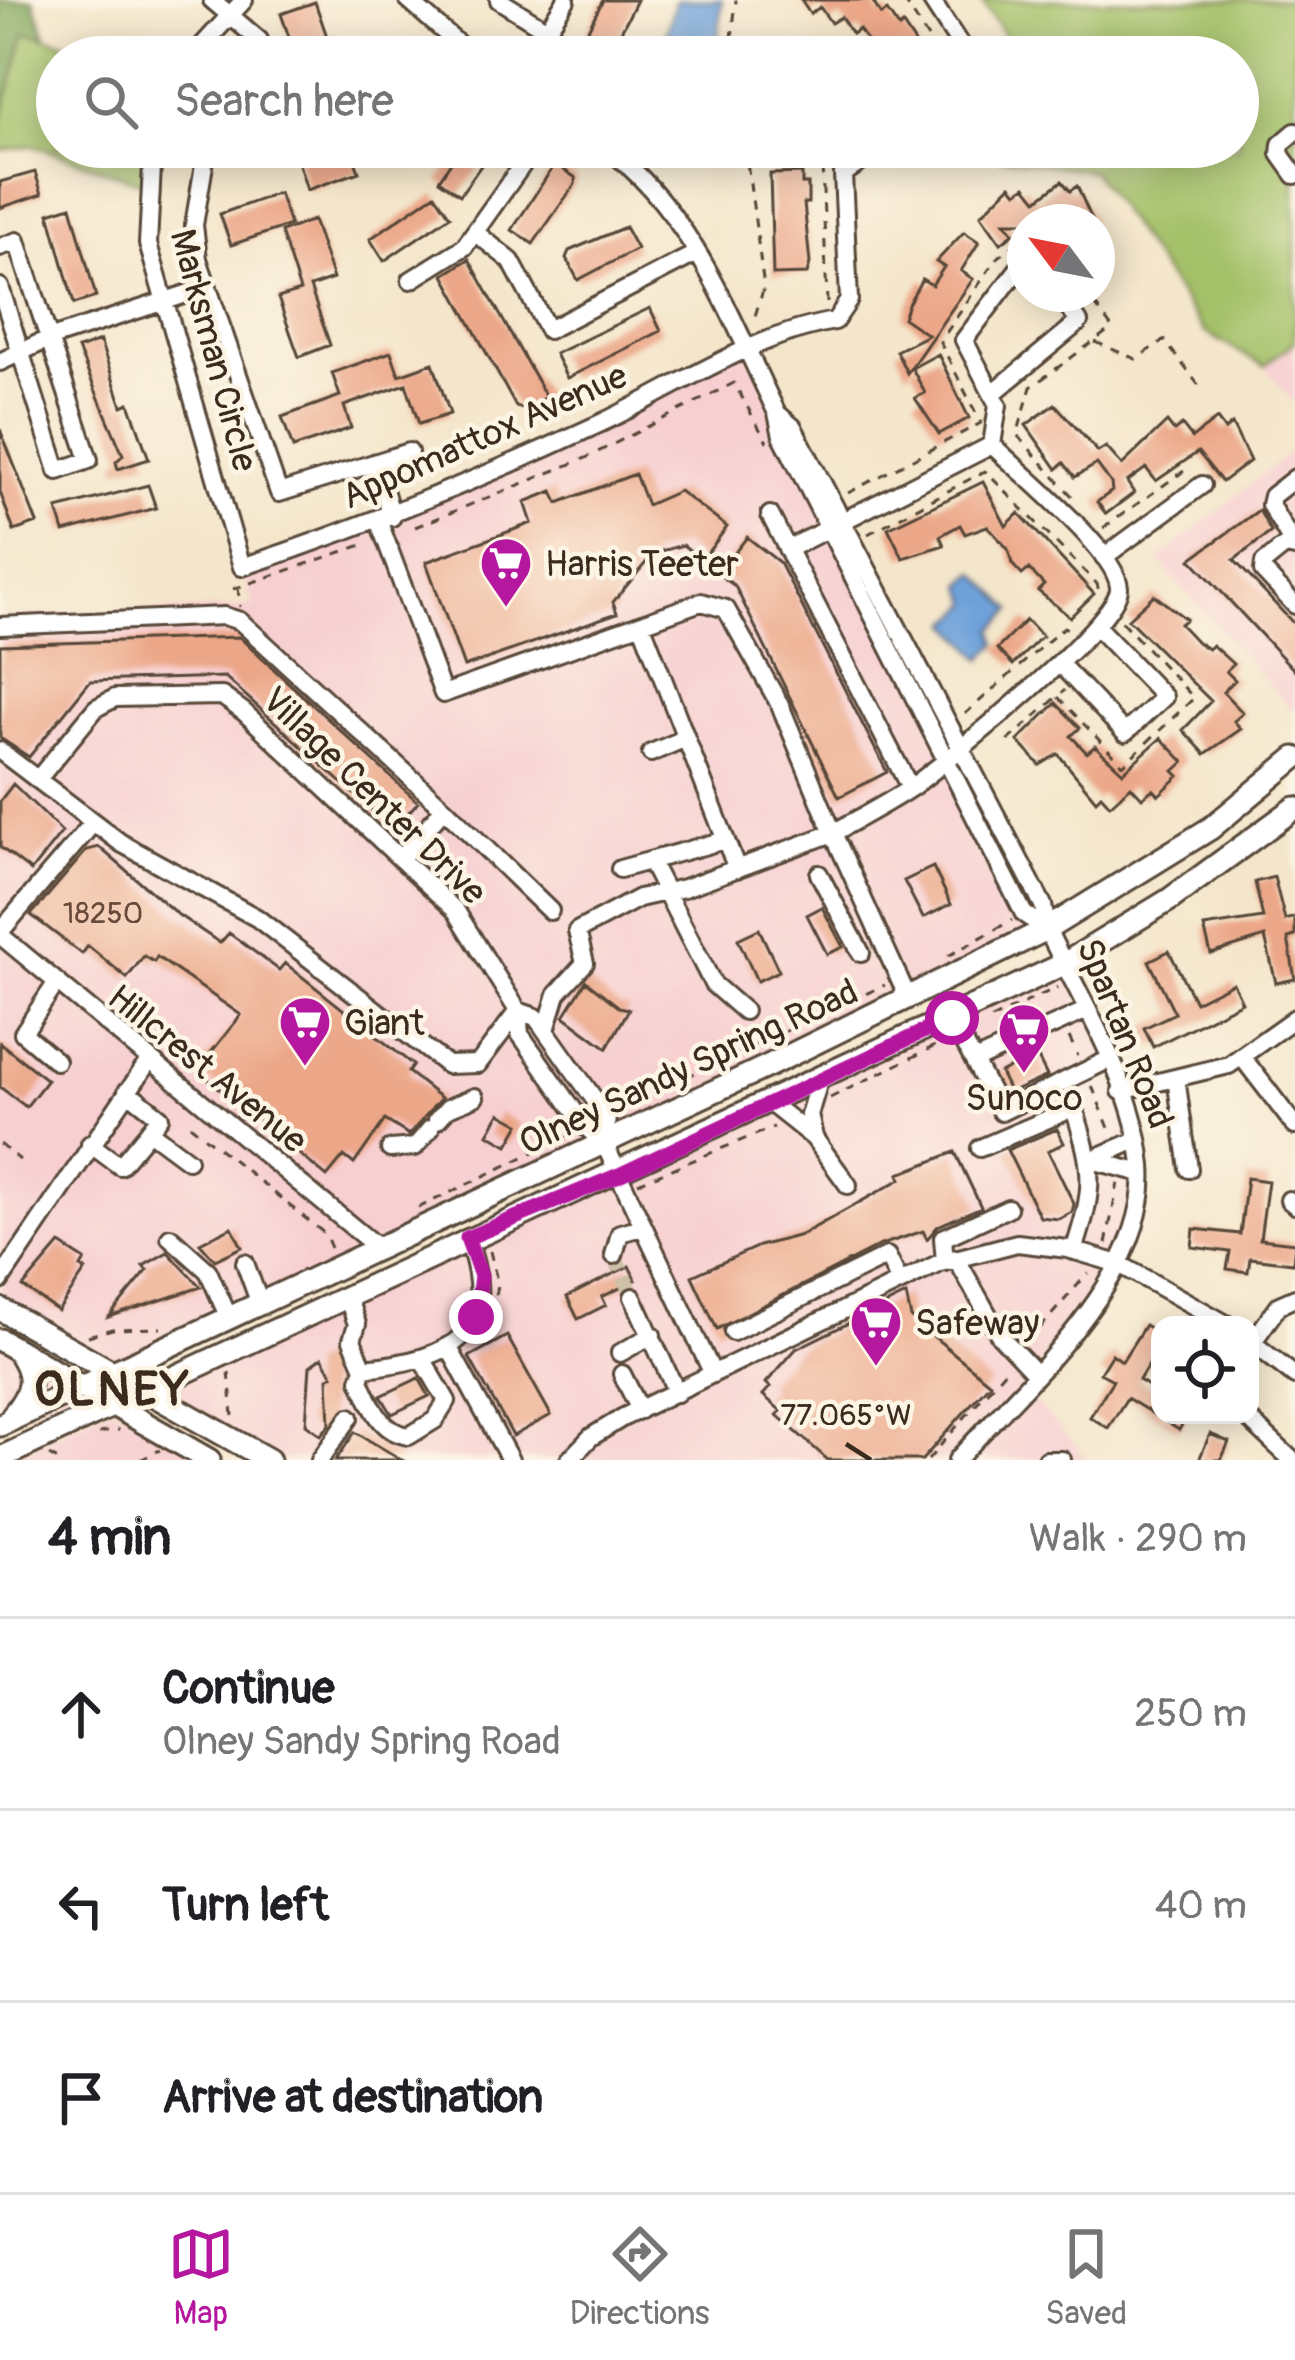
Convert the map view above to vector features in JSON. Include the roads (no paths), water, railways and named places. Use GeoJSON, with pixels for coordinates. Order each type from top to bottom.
{"type":"FeatureCollection","features":[{"type":"Feature","properties":{"kind":"main road","name":"Olney Sandy Spring Road"},"geometry":{"type":"LineString","coordinates":[[4,1424],[604,1143],[904,988],[1047,929],[1211,828],[1295,758]]}},
{"type":"Feature","properties":{"kind":"main road","name":"Olney Sandy Spring Road"},"geometry":{"type":"LineString","coordinates":[[0,1458],[146,1389],[222,1362],[467,1238],[619,1175],[1064,964],[1169,900],[1295,808]]}},
{"type":"Feature","properties":{"kind":"main road"},"geometry":{"type":"LineString","coordinates":[[0,1309],[268,1460]]}},
{"type":"Feature","properties":{"kind":"main road"},"geometry":{"type":"LineString","coordinates":[[8,1344],[209,1460]]}},
{"type":"Feature","properties":{"kind":"main road"},"geometry":{"type":"LineString","coordinates":[[4,1424],[32,1384],[31,1372],[8,1344]]}},
{"type":"Feature","properties":{"kind":"main road"},"geometry":{"type":"LineString","coordinates":[[206,1423],[186,1391],[222,1362]]}},
{"type":"Feature","properties":{"kind":"street"},"geometry":{"type":"LineString","coordinates":[[212,0],[255,36]]}},
{"type":"Feature","properties":{"kind":"street"},"geometry":{"type":"LineString","coordinates":[[209,36],[244,0]]}},
{"type":"Feature","properties":{"kind":"street"},"geometry":{"type":"LineString","coordinates":[[408,0],[448,36]]}},
{"type":"Feature","properties":{"kind":"street"},"geometry":{"type":"LineString","coordinates":[[499,0],[547,30],[566,0]]}},
{"type":"Feature","properties":{"kind":"street"},"geometry":{"type":"LineString","coordinates":[[931,0],[954,36]]}},
{"type":"Feature","properties":{"kind":"street"},"geometry":{"type":"LineString","coordinates":[[1295,132],[1281,144],[1280,154],[1295,175]]}},
{"type":"Feature","properties":{"kind":"street","name":"Marksman Circle"},"geometry":{"type":"LineString","coordinates":[[151,168],[146,218],[161,302],[242,567]]}},
{"type":"Feature","properties":{"kind":"street"},"geometry":{"type":"LineString","coordinates":[[203,168],[194,225],[208,287],[279,493],[410,452]]}},
{"type":"Feature","properties":{"kind":"street"},"geometry":{"type":"LineString","coordinates":[[411,280],[476,233],[521,168]]}},
{"type":"Feature","properties":{"kind":"street","name":"Spartan Road"},"geometry":{"type":"LineString","coordinates":[[627,168],[652,191],[697,253],[776,413],[793,427],[1024,914],[1047,929]]}},
{"type":"Feature","properties":{"kind":"street","name":"Appomattox Avenue"},"geometry":{"type":"LineString","coordinates":[[242,567],[386,520],[783,330],[844,315],[849,300],[843,174],[852,168]]}},
{"type":"Feature","properties":{"kind":"street"},"geometry":{"type":"LineString","coordinates":[[476,233],[511,261],[548,329],[697,253]]}},
{"type":"Feature","properties":{"kind":"street"},"geometry":{"type":"LineString","coordinates":[[0,247],[17,242],[89,460],[58,471],[0,287]]}},
{"type":"Feature","properties":{"kind":"street"},"geometry":{"type":"LineString","coordinates":[[992,445],[998,405],[964,340],[1007,278]]}},
{"type":"Feature","properties":{"kind":"street"},"geometry":{"type":"LineString","coordinates":[[0,362],[47,339],[208,287]]}},
{"type":"Feature","properties":{"kind":"street"},"geometry":{"type":"LineString","coordinates":[[992,394],[1079,322],[1072,312]]}},
{"type":"Feature","properties":{"kind":"street"},"geometry":{"type":"LineString","coordinates":[[788,549],[992,445]]}},
{"type":"Feature","properties":{"kind":"street"},"geometry":{"type":"LineString","coordinates":[[546,1030],[557,994],[585,963],[578,931],[617,906],[833,833],[910,788],[1058,663],[1118,601],[1120,590],[1104,557],[992,445]]}},
{"type":"Feature","properties":{"kind":"street"},"geometry":{"type":"LineString","coordinates":[[376,462],[386,520],[443,694],[701,602],[725,609],[780,705],[904,988]]}},
{"type":"Feature","properties":{"kind":"street"},"geometry":{"type":"LineString","coordinates":[[1295,478],[1272,496],[1270,505],[1295,547]]}},
{"type":"Feature","properties":{"kind":"street"},"geometry":{"type":"LineString","coordinates":[[1104,557],[1202,484]]}},
{"type":"Feature","properties":{"kind":"street"},"geometry":{"type":"LineString","coordinates":[[770,515],[910,788]]}},
{"type":"Feature","properties":{"kind":"street","name":"Spartan Road"},"geometry":{"type":"LineString","coordinates":[[836,526],[962,747],[1043,905],[1047,929],[1121,1090],[1142,1173],[1140,1210],[1104,1290],[957,1460]]}},
{"type":"Feature","properties":{"kind":"street"},"geometry":{"type":"LineString","coordinates":[[1295,547],[1285,546],[1264,563],[1263,571],[1295,605]]}},
{"type":"Feature","properties":{"kind":"street"},"geometry":{"type":"LineString","coordinates":[[0,626],[224,616],[240,621],[550,911]]}},
{"type":"Feature","properties":{"kind":"street"},"geometry":{"type":"LineString","coordinates":[[642,625],[736,869]]}},
{"type":"Feature","properties":{"kind":"street"},"geometry":{"type":"LineString","coordinates":[[1058,663],[1126,734],[1164,697],[1097,627]]}},
{"type":"Feature","properties":{"kind":"street","name":"Village Center Drive"},"geometry":{"type":"LineString","coordinates":[[38,779],[105,702],[222,696],[456,911],[518,1011],[520,1034],[585,1126],[604,1143],[713,1374]]}},
{"type":"Feature","properties":{"kind":"street"},"geometry":{"type":"LineString","coordinates":[[651,753],[686,738]]}},
{"type":"Feature","properties":{"kind":"street"},"geometry":{"type":"LineString","coordinates":[[0,751],[94,824],[257,918],[447,1065],[478,1064],[518,1011]]}},
{"type":"Feature","properties":{"kind":"street"},"geometry":{"type":"LineString","coordinates":[[402,857],[443,808]]}},
{"type":"Feature","properties":{"kind":"street"},"geometry":{"type":"LineString","coordinates":[[0,933],[94,824]]}},
{"type":"Feature","properties":{"kind":"street"},"geometry":{"type":"LineString","coordinates":[[620,869],[724,840]]}},
{"type":"Feature","properties":{"kind":"street"},"geometry":{"type":"LineString","coordinates":[[650,861],[712,984],[744,1011]]}},
{"type":"Feature","properties":{"kind":"street"},"geometry":{"type":"LineString","coordinates":[[819,874],[861,953]]}},
{"type":"Feature","properties":{"kind":"street","name":"Hillcrest Avenue"},"geometry":{"type":"LineString","coordinates":[[0,933],[55,985],[379,1248]]}},
{"type":"Feature","properties":{"kind":"street"},"geometry":{"type":"LineString","coordinates":[[55,985],[23,1033],[56,1061]]}},
{"type":"Feature","properties":{"kind":"street","name":"Village Center Drive"},"geometry":{"type":"LineString","coordinates":[[518,1011],[536,1017],[607,1117],[604,1143]]}},
{"type":"Feature","properties":{"kind":"street"},"geometry":{"type":"LineString","coordinates":[[974,1061],[1085,1011]]}},
{"type":"Feature","properties":{"kind":"street"},"geometry":{"type":"LineString","coordinates":[[952,1018],[1001,1112],[1108,1060]]}},
{"type":"Feature","properties":{"kind":"street"},"geometry":{"type":"LineString","coordinates":[[1121,1090],[1243,1057],[1295,1018]]}},
{"type":"Feature","properties":{"kind":"street"},"geometry":{"type":"LineString","coordinates":[[1243,1057],[1295,1126]]}},
{"type":"Feature","properties":{"kind":"street"},"geometry":{"type":"LineString","coordinates":[[0,1281],[148,1062]]}},
{"type":"Feature","properties":{"kind":"street"},"geometry":{"type":"LineString","coordinates":[[1176,1078],[1189,1169]]}},
{"type":"Feature","properties":{"kind":"street"},"geometry":{"type":"LineString","coordinates":[[814,1138],[809,1115],[819,1081]]}},
{"type":"Feature","properties":{"kind":"street"},"geometry":{"type":"LineString","coordinates":[[90,1144],[120,1166],[160,1117],[127,1091]]}},
{"type":"Feature","properties":{"kind":"street"},"geometry":{"type":"LineString","coordinates":[[390,1149],[415,1148],[435,1120],[475,1097]]}},
{"type":"Feature","properties":{"kind":"street"},"geometry":{"type":"LineString","coordinates":[[770,1103],[814,1138],[848,1185]]}},
{"type":"Feature","properties":{"kind":"street"},"geometry":{"type":"LineString","coordinates":[[980,1148],[1074,1108],[1091,1160],[1085,1221],[1074,1251]]}},
{"type":"Feature","properties":{"kind":"street"},"geometry":{"type":"LineString","coordinates":[[149,1131],[188,1160]]}},
{"type":"Feature","properties":{"kind":"street"},"geometry":{"type":"LineString","coordinates":[[1091,1160],[1137,1140]]}},
{"type":"Feature","properties":{"kind":"street"},"geometry":{"type":"LineString","coordinates":[[1091,1160],[1142,1173]]}},
{"type":"Feature","properties":{"kind":"street"},"geometry":{"type":"LineString","coordinates":[[1008,1208],[944,1238],[950,1260],[1000,1336],[1034,1372]]}},
{"type":"Feature","properties":{"kind":"street"},"geometry":{"type":"LineString","coordinates":[[614,1255],[620,1234],[642,1227]]}},
{"type":"Feature","properties":{"kind":"street"},"geometry":{"type":"LineString","coordinates":[[170,1238],[208,1271],[229,1318]]}},
{"type":"Feature","properties":{"kind":"street"},"geometry":{"type":"LineString","coordinates":[[364,1368],[423,1360],[448,1346],[476,1317],[483,1294],[467,1238]]}},
{"type":"Feature","properties":{"kind":"street"},"geometry":{"type":"LineString","coordinates":[[573,1459],[591,1437],[640,1410],[900,1282],[950,1260],[1017,1244],[1074,1251],[1119,1264],[1212,1316]]}},
{"type":"Feature","properties":{"kind":"street"},"geometry":{"type":"LineString","coordinates":[[733,1332],[887,1256],[900,1282]]}},
{"type":"Feature","properties":{"kind":"street"},"geometry":{"type":"LineString","coordinates":[[245,1262],[260,1304]]}},
{"type":"Feature","properties":{"kind":"street"},"geometry":{"type":"LineString","coordinates":[[633,1297],[677,1393]]}},
{"type":"Feature","properties":{"kind":"street"},"geometry":{"type":"LineString","coordinates":[[1259,1331],[1279,1305],[1295,1298]]}},
{"type":"Feature","properties":{"kind":"street"},"geometry":{"type":"LineString","coordinates":[[348,1299],[357,1324],[352,1340],[364,1368],[360,1380],[375,1414],[387,1428],[409,1436],[435,1420],[447,1401],[423,1360]]}},
{"type":"Feature","properties":{"kind":"street"},"geometry":{"type":"LineString","coordinates":[[620,1353],[652,1335]]}},
{"type":"Feature","properties":{"kind":"street"},"geometry":{"type":"LineString","coordinates":[[448,1346],[511,1460]]}},
{"type":"Feature","properties":{"kind":"street"},"geometry":{"type":"LineString","coordinates":[[1259,1348],[1295,1376]]}},
{"type":"Feature","properties":{"kind":"street"},"geometry":{"type":"LineString","coordinates":[[622,1374],[640,1410]]}},
{"type":"Feature","properties":{"kind":"street"},"geometry":{"type":"LineString","coordinates":[[320,1460],[350,1417]]}},
{"type":"Feature","properties":{"kind":"street"},"geometry":{"type":"LineString","coordinates":[[1254,1424],[1292,1460]]}},
{"type":"Feature","properties":{"kind":"street"},"geometry":{"type":"LineString","coordinates":[[1046,1460],[1062,1460]]}},
{"type":"Feature","properties":{"kind":"water"},"geometry":{"type":"Polygon","coordinates":[[[676,0],[722,0],[719,36],[665,36],[676,0]]]}},
{"type":"Feature","properties":{"kind":"water"},"geometry":{"type":"Polygon","coordinates":[[[976,573],[1013,610],[994,630],[997,644],[982,659],[950,623],[971,603],[963,585],[976,573]]]}},
{"type":"Feature","properties":{"kind":"tunnel"},"geometry":{"type":"LineString","coordinates":[[614,1255],[633,1297]]}},
{"type":"Feature","properties":{"kind":"place","name":"Harris Teeter"},"geometry":{"type":"Point","coordinates":[506,609]}},
{"type":"Feature","properties":{"kind":"place","name":"Giant"},"geometry":{"type":"Point","coordinates":[305,1068]}},
{"type":"Feature","properties":{"kind":"place","name":"Sunoco"},"geometry":{"type":"Point","coordinates":[1024,1075]}},
{"type":"Feature","properties":{"kind":"place","name":"Safeway"},"geometry":{"type":"Point","coordinates":[876,1368]}},
{"type":"Feature","properties":{"kind":"district","name":"OLNEY"},"geometry":{"type":"Point","coordinates":[113,1388]}}]}
